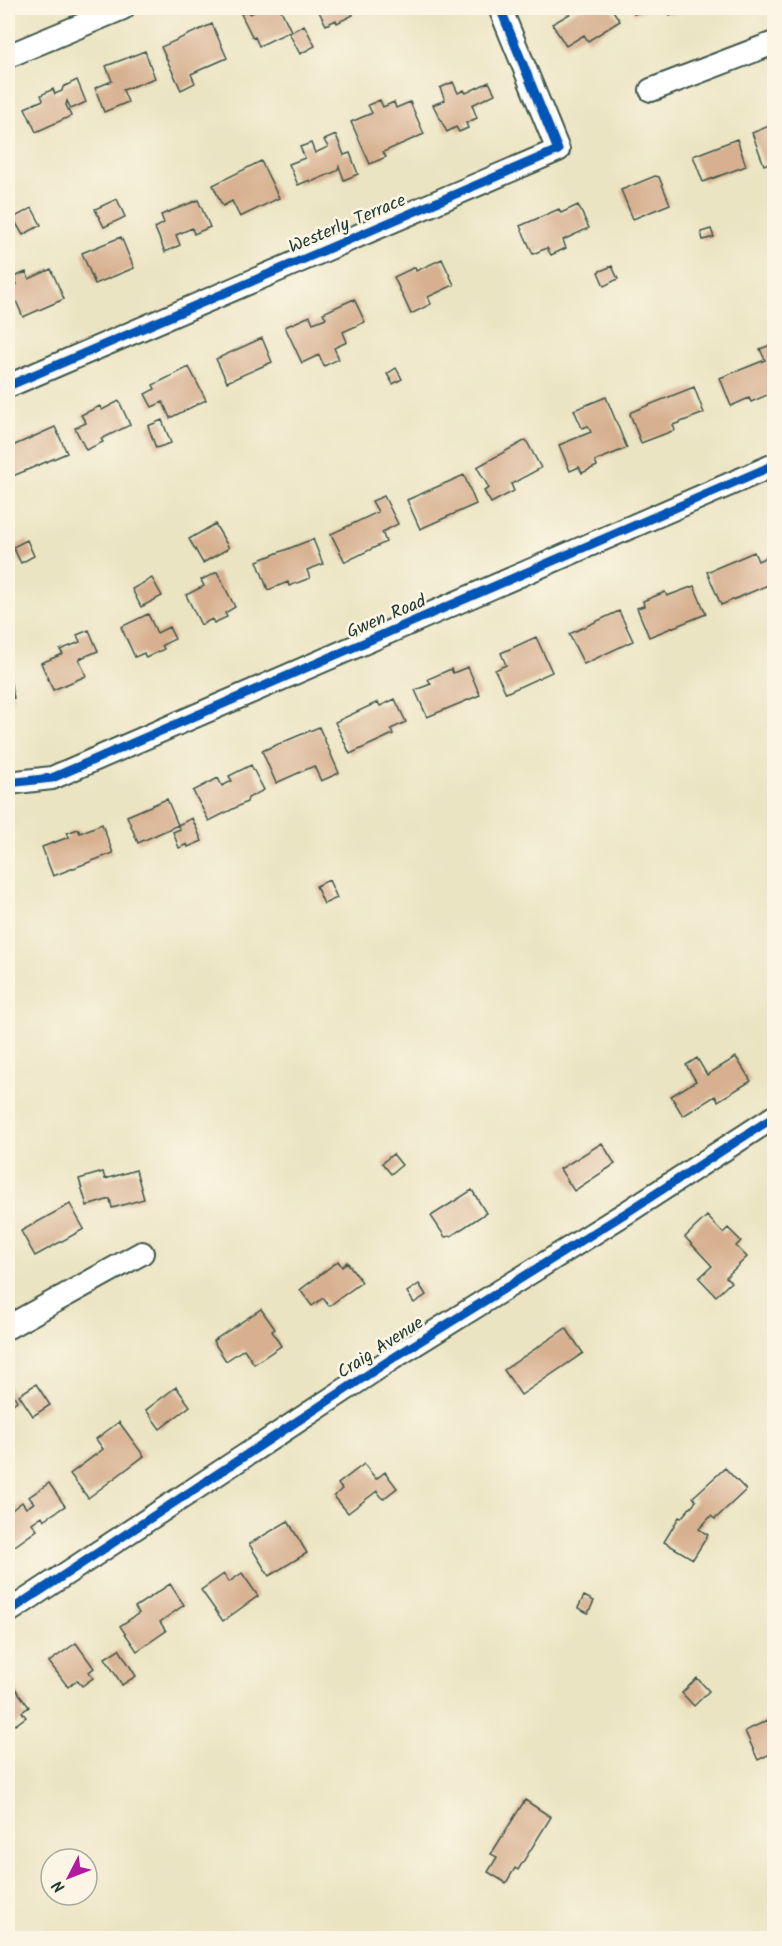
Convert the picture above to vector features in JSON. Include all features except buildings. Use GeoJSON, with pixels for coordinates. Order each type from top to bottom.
{"type":"FeatureCollection","features":[{"type":"Feature","properties":{"kind":"street"},"geometry":{"type":"LineString","coordinates":[[8,56],[123,8]]}},
{"type":"Feature","properties":{"kind":"street","name":"Westerly Terrace"},"geometry":{"type":"LineString","coordinates":[[8,386],[558,150],[500,8]]}},
{"type":"Feature","properties":{"kind":"street"},"geometry":{"type":"LineString","coordinates":[[651,90],[774,43]]}},
{"type":"Feature","properties":{"kind":"street","name":"Gwen Road"},"geometry":{"type":"LineString","coordinates":[[8,783],[52,778],[774,465]]}},
{"type":"Feature","properties":{"kind":"street","name":"Craig Avenue"},"geometry":{"type":"LineString","coordinates":[[8,1612],[393,1358],[629,1211],[774,1117]]}},
{"type":"Feature","properties":{"kind":"street"},"geometry":{"type":"LineString","coordinates":[[8,1327],[142,1253]]}},
{"type":"Feature","properties":{"kind":"cycle path"},"geometry":{"type":"LineString","coordinates":[[8,386],[558,150],[500,8]]}},
{"type":"Feature","properties":{"kind":"cycle path"},"geometry":{"type":"LineString","coordinates":[[8,783],[52,778],[774,465]]}},
{"type":"Feature","properties":{"kind":"cycle path"},"geometry":{"type":"LineString","coordinates":[[8,1612],[393,1358],[629,1211],[774,1117]]}}]}
